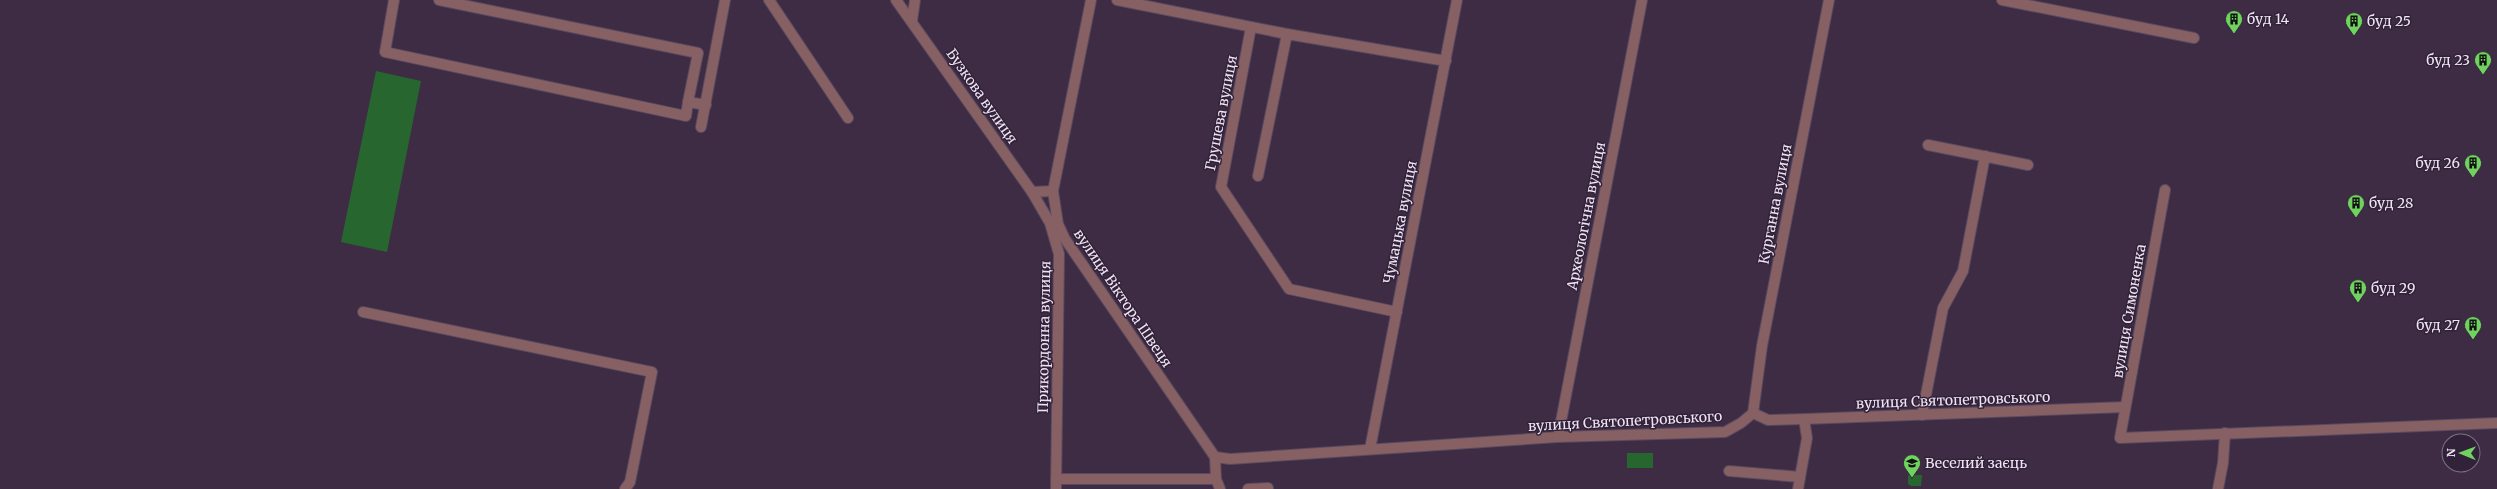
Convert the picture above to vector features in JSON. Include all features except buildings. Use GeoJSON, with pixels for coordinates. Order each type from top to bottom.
{"type":"FeatureCollection","features":[{"type":"Feature","properties":{"kind":"street"},"geometry":{"type":"LineString","coordinates":[[394,0],[384,52],[686,116],[698,53],[440,0]]}},
{"type":"Feature","properties":{"kind":"street"},"geometry":{"type":"LineString","coordinates":[[701,127],[725,0]]}},
{"type":"Feature","properties":{"kind":"street"},"geometry":{"type":"LineString","coordinates":[[769,0],[848,118]]}},
{"type":"Feature","properties":{"kind":"street","name":"Бузкова вулиця"},"geometry":{"type":"LineString","coordinates":[[896,0],[1032,192]]}},
{"type":"Feature","properties":{"kind":"street"},"geometry":{"type":"LineString","coordinates":[[912,21],[915,0]]}},
{"type":"Feature","properties":{"kind":"street","name":"вулиця Віктора Швеця"},"geometry":{"type":"LineString","coordinates":[[1091,0],[1053,191],[1058,224],[1065,239],[1215,457]]}},
{"type":"Feature","properties":{"kind":"street"},"geometry":{"type":"LineString","coordinates":[[1117,0],[1287,34],[1446,61]]}},
{"type":"Feature","properties":{"kind":"street","name":"Чумацька вулиця"},"geometry":{"type":"LineString","coordinates":[[1370,449],[1457,0]]}},
{"type":"Feature","properties":{"kind":"street","name":"Археологічна вулиця"},"geometry":{"type":"LineString","coordinates":[[1558,437],[1642,0]]}},
{"type":"Feature","properties":{"kind":"street","name":"Курганна вулиця"},"geometry":{"type":"LineString","coordinates":[[1753,413],[1763,339],[1828,0]]}},
{"type":"Feature","properties":{"kind":"street"},"geometry":{"type":"LineString","coordinates":[[2002,0],[2194,38]]}},
{"type":"Feature","properties":{"kind":"street","name":"Грушева вулиця"},"geometry":{"type":"LineString","coordinates":[[1251,27],[1221,187],[1289,289],[1397,312]]}},
{"type":"Feature","properties":{"kind":"street"},"geometry":{"type":"LineString","coordinates":[[1258,176],[1287,34]]}},
{"type":"Feature","properties":{"kind":"street"},"geometry":{"type":"LineString","coordinates":[[688,102],[706,104]]}},
{"type":"Feature","properties":{"kind":"street"},"geometry":{"type":"LineString","coordinates":[[1928,145],[2028,165]]}},
{"type":"Feature","properties":{"kind":"street"},"geometry":{"type":"LineString","coordinates":[[1922,415],[1943,308],[1963,271],[1985,156]]}},
{"type":"Feature","properties":{"kind":"street","name":"вулиця Симоненка"},"geometry":{"type":"LineString","coordinates":[[2165,190],[2120,438],[2225,433]]}},
{"type":"Feature","properties":{"kind":"street"},"geometry":{"type":"LineString","coordinates":[[1032,192],[1053,191]]}},
{"type":"Feature","properties":{"kind":"street","name":"Прикордонна вулиця"},"geometry":{"type":"LineString","coordinates":[[1032,192],[1050,223],[1059,254],[1056,484]]}},
{"type":"Feature","properties":{"kind":"street"},"geometry":{"type":"LineString","coordinates":[[363,312],[652,372],[630,482],[625,489]]}},
{"type":"Feature","properties":{"kind":"street","name":"вулиця Святопетровського"},"geometry":{"type":"LineString","coordinates":[[1215,457],[1230,459],[1558,437],[1725,432],[1741,423],[1753,413],[1759,418],[1768,420],[1804,420],[2125,407]]}},
{"type":"Feature","properties":{"kind":"street"},"geometry":{"type":"LineString","coordinates":[[1798,489],[1807,438],[1804,420]]}},
{"type":"Feature","properties":{"kind":"street"},"geometry":{"type":"LineString","coordinates":[[2218,489],[2223,463],[2225,433],[2497,423]]}},
{"type":"Feature","properties":{"kind":"street"},"geometry":{"type":"LineString","coordinates":[[1056,484],[1218,484],[1215,457]]}},
{"type":"Feature","properties":{"kind":"street"},"geometry":{"type":"LineString","coordinates":[[1729,470],[1800,477]]}},
{"type":"Feature","properties":{"kind":"street"},"geometry":{"type":"LineString","coordinates":[[1248,489],[1268,488]]}},
{"type":"Feature","properties":{"kind":"green space"},"geometry":{"type":"Polygon","coordinates":[[[376,71],[421,81],[387,252],[341,242],[376,71]]]}},
{"type":"Feature","properties":{"kind":"green space"},"geometry":{"type":"Polygon","coordinates":[[[1627,453],[1653,453],[1653,468],[1627,468],[1627,453]]]}},
{"type":"Feature","properties":{"kind":"green space"},"geometry":{"type":"Polygon","coordinates":[[[1908,475],[1922,475],[1921,486],[1911,486],[1908,484],[1908,475]]]}},
{"type":"Feature","properties":{"kind":"place","name":"буд 14"},"geometry":{"type":"Point","coordinates":[2234,34]}},
{"type":"Feature","properties":{"kind":"place","name":"буд 25"},"geometry":{"type":"Point","coordinates":[2354,36]}},
{"type":"Feature","properties":{"kind":"place","name":"буд 23"},"geometry":{"type":"Point","coordinates":[2483,75]}},
{"type":"Feature","properties":{"kind":"place","name":"буд 26"},"geometry":{"type":"Point","coordinates":[2473,178]}},
{"type":"Feature","properties":{"kind":"place","name":"буд 28"},"geometry":{"type":"Point","coordinates":[2356,218]}},
{"type":"Feature","properties":{"kind":"place","name":"буд 29"},"geometry":{"type":"Point","coordinates":[2358,303]}},
{"type":"Feature","properties":{"kind":"place","name":"буд 27"},"geometry":{"type":"Point","coordinates":[2473,340]}},
{"type":"Feature","properties":{"kind":"place","name":"Веселий заєць"},"geometry":{"type":"Point","coordinates":[1912,478]}}]}
